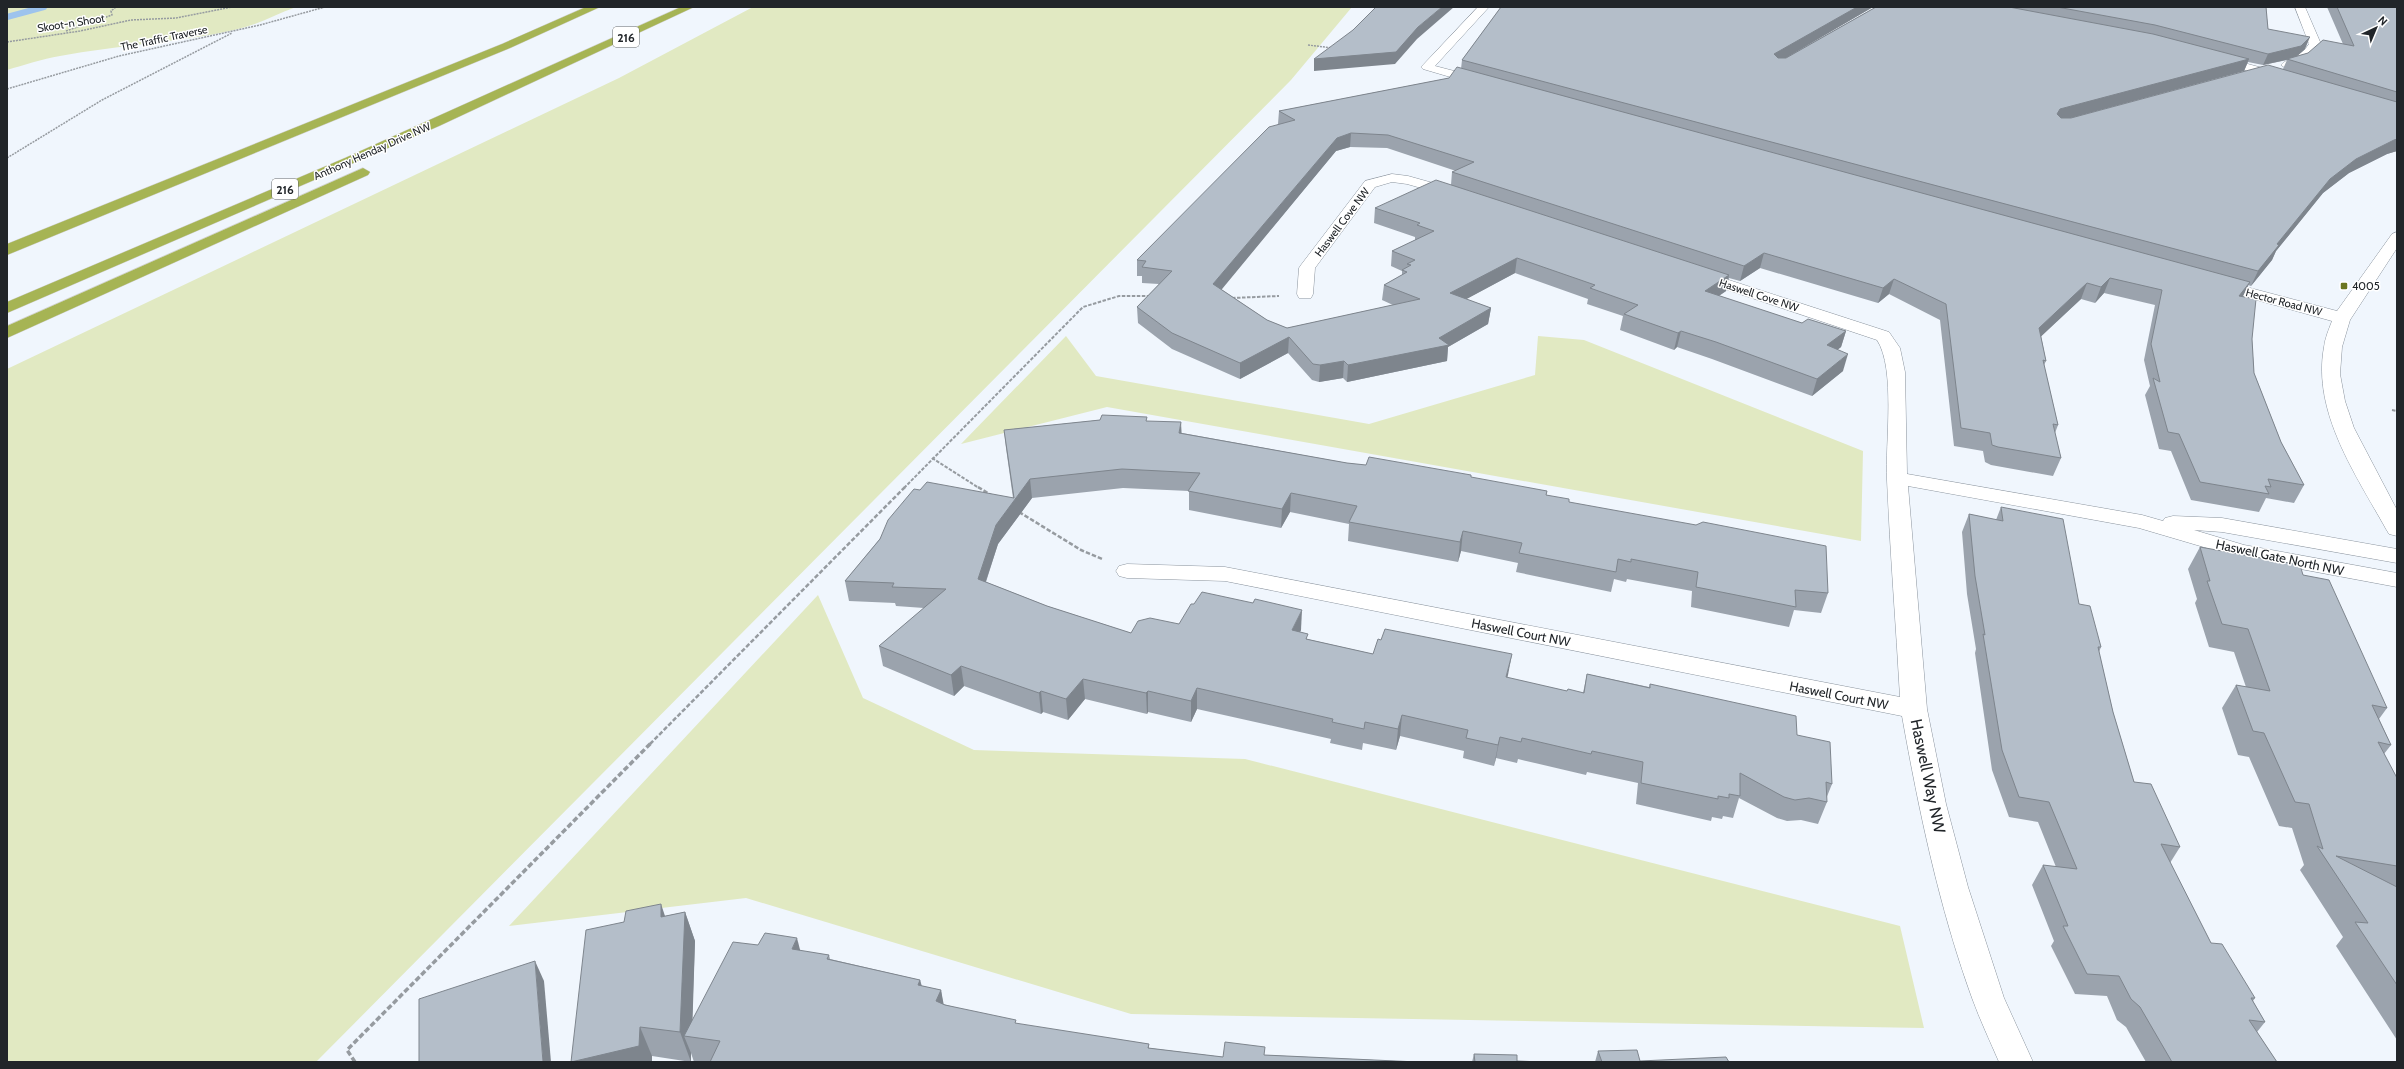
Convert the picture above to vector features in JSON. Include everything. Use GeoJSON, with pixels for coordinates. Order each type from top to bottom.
{"type":"FeatureCollection","features":[{"type":"Feature","properties":{"kind":"highway"},"geometry":{"type":"LineString","coordinates":[[7,250],[295,133],[595,7]]}},
{"type":"Feature","properties":{"kind":"highway","name":"Anthony Henday Drive NW"},"geometry":{"type":"LineString","coordinates":[[7,308],[330,170],[562,67],[689,7]]}},
{"type":"Feature","properties":{"kind":"highway"},"geometry":{"type":"LineString","coordinates":[[450,132],[562,67]]}},
{"type":"Feature","properties":{"kind":"highway"},"geometry":{"type":"LineString","coordinates":[[14,232],[295,133]]}},
{"type":"Feature","properties":{"kind":"highway"},"geometry":{"type":"LineString","coordinates":[[7,333],[380,165]]}},
{"type":"Feature","properties":{"kind":"street"},"geometry":{"type":"LineString","coordinates":[[1484,7],[1427,67],[1496,86]]}},
{"type":"Feature","properties":{"kind":"street"},"geometry":{"type":"LineString","coordinates":[[2241,77],[2300,61],[2309,54],[2315,44],[2300,7]]}},
{"type":"Feature","properties":{"kind":"street"},"geometry":{"type":"LineString","coordinates":[[2203,55],[2293,80]]}},
{"type":"Feature","properties":{"kind":"street","name":"Haswell Cove NW"},"geometry":{"type":"LineString","coordinates":[[1306,294],[1307,268],[1370,184],[1392,178],[1408,180],[1469,199]]}},
{"type":"Feature","properties":{"kind":"street"},"geometry":{"type":"LineString","coordinates":[[2397,237],[2342,318],[2334,342],[2332,360],[2332,382],[2338,410],[2350,440],[2397,529]]}},
{"type":"Feature","properties":{"kind":"street","name":"Haswell Cove NW"},"geometry":{"type":"LineString","coordinates":[[1680,268],[1883,336],[1891,348],[1896,372],[1897,478]]}},
{"type":"Feature","properties":{"kind":"street","name":"Hector Road NW"},"geometry":{"type":"LineString","coordinates":[[2203,280],[2342,318]]}},
{"type":"Feature","properties":{"kind":"street","name":"Haswell Gate North NW"},"geometry":{"type":"LineString","coordinates":[[1897,478],[2142,522],[2241,551],[2397,580]]}},
{"type":"Feature","properties":{"kind":"street","name":"Haswell Way NW"},"geometry":{"type":"LineString","coordinates":[[1897,478],[1914,709],[1932,804],[1953,887],[1988,998],[2016,1062]]}},
{"type":"Feature","properties":{"kind":"street","name":"Haswell Gate North NW"},"geometry":{"type":"LineString","coordinates":[[2142,522],[2222,525],[2397,556]]}},
{"type":"Feature","properties":{"kind":"street","name":"Haswell Court NW"},"geometry":{"type":"LineString","coordinates":[[1127,571],[1225,574],[1914,709]]}},
{"type":"Feature","properties":{"kind":"path"},"geometry":{"type":"LineString","coordinates":[[61,33],[112,15],[111,11],[116,7]]}},
{"type":"Feature","properties":{"kind":"path","name":"Skoot-n Shoot"},"geometry":{"type":"LineString","coordinates":[[7,42],[80,31],[131,20],[176,18],[232,7]]}},
{"type":"Feature","properties":{"kind":"path","name":"The Traffic Traverse"},"geometry":{"type":"LineString","coordinates":[[7,90],[119,56],[240,30],[325,7]]}},
{"type":"Feature","properties":{"kind":"path"},"geometry":{"type":"LineString","coordinates":[[7,158],[102,100],[240,30]]}},
{"type":"Feature","properties":{"kind":"path"},"geometry":{"type":"LineString","coordinates":[[1308,45],[1339,49]]}},
{"type":"Feature","properties":{"kind":"path"},"geometry":{"type":"LineString","coordinates":[[1230,298],[1306,294]]}},
{"type":"Feature","properties":{"kind":"path"},"geometry":{"type":"LineString","coordinates":[[355,1062],[347,1050],[1083,307],[1119,296],[1150,296]]}},
{"type":"Feature","properties":{"kind":"path"},"geometry":{"type":"LineString","coordinates":[[2392,410],[2397,411]]}},
{"type":"Feature","properties":{"kind":"path"},"geometry":{"type":"LineString","coordinates":[[932,458],[993,496]]}},
{"type":"Feature","properties":{"kind":"path"},"geometry":{"type":"LineString","coordinates":[[1013,508],[1081,550],[1127,571]]}},
{"type":"Feature","properties":{"kind":"green space"},"geometry":{"type":"Polygon","coordinates":[[[7,7],[296,7],[258,23],[234,30],[191,38],[82,52],[40,60],[7,70],[7,7]]]}},
{"type":"Feature","properties":{"kind":"green space"},"geometry":{"type":"Polygon","coordinates":[[[753,7],[1352,7],[1291,80],[316,1062],[7,1062],[7,369],[619,78],[753,7]]]}},
{"type":"Feature","properties":{"kind":"green space"},"geometry":{"type":"Polygon","coordinates":[[[1066,336],[1096,376],[1369,424],[1535,375],[1538,336],[1584,340],[1863,451],[1861,541],[1107,407],[961,444],[1066,336]]]}},
{"type":"Feature","properties":{"kind":"green space"},"geometry":{"type":"Polygon","coordinates":[[[818,595],[863,698],[974,750],[1245,759],[1900,926],[1924,1028],[1131,1014],[746,898],[509,926],[818,595]]]}},
{"type":"Feature","properties":{"kind":"building"},"geometry":{"type":"Polygon","coordinates":[[[1376,7],[1442,7],[1418,27],[1396,52],[1314,59],[1353,30],[1376,7]]]}},
{"type":"Feature","properties":{"kind":"building"},"geometry":{"type":"Polygon","coordinates":[[[1501,7],[1857,7],[1774,54],[1778,58],[1786,58],[1876,7],[2009,7],[2153,34],[2249,59],[2060,109],[2057,114],[2061,118],[2071,118],[2268,65],[2397,102],[2397,139],[2356,159],[2330,179],[2277,244],[2279,245],[2258,271],[1462,60],[1501,7]]]}},
{"type":"Feature","properties":{"kind":"building"},"geometry":{"type":"Polygon","coordinates":[[[2057,7],[2266,7],[2268,29],[2310,37],[2301,46],[2268,54],[2155,25],[2057,7]]]}},
{"type":"Feature","properties":{"kind":"building"},"geometry":{"type":"Polygon","coordinates":[[[2337,7],[2397,7],[2397,92],[2287,59],[2308,53],[2323,40],[2354,46],[2337,7]]]}},
{"type":"Feature","properties":{"kind":"building"},"geometry":{"type":"Polygon","coordinates":[[[1457,67],[2250,282],[2239,296],[2256,299],[2252,339],[2254,373],[2281,442],[2304,485],[2268,479],[2271,487],[2265,486],[2269,494],[2200,482],[2179,434],[2168,432],[2153,378],[2160,382],[2151,344],[2162,290],[2110,278],[2101,287],[2087,283],[2039,328],[2046,361],[2043,360],[2058,425],[2053,424],[2061,458],[1998,447],[1992,445],[1990,433],[1961,428],[1946,304],[1894,279],[1883,288],[1764,253],[1744,266],[1452,172],[1474,162],[1388,135],[1351,133],[1337,138],[1213,284],[1267,320],[1287,328],[1420,299],[1384,285],[1407,272],[1402,270],[1411,265],[1407,264],[1415,260],[1392,251],[1434,231],[1417,225],[1420,223],[1375,208],[1436,180],[1729,275],[1705,291],[1802,323],[1808,319],[1846,331],[1827,345],[1848,354],[1817,379],[1716,342],[1681,331],[1678,333],[1624,314],[1638,305],[1590,288],[1595,285],[1517,258],[1450,293],[1491,308],[1439,338],[1449,345],[1348,365],[1344,361],[1320,365],[1313,364],[1289,337],[1240,363],[1172,333],[1137,307],[1172,271],[1142,267],[1146,261],[1137,260],[1269,127],[1295,120],[1279,111],[1449,78],[1457,67]]]}},
{"type":"Feature","properties":{"kind":"building"},"geometry":{"type":"Polygon","coordinates":[[[1102,415],[1147,417],[1146,421],[1181,422],[1179,433],[1347,463],[1366,465],[1369,457],[1471,475],[1471,477],[1547,491],[1546,495],[1569,499],[1569,502],[1696,525],[1703,522],[1826,546],[1828,593],[1795,590],[1796,607],[1696,587],[1698,572],[1631,559],[1631,562],[1618,559],[1616,572],[1519,553],[1522,543],[1463,531],[1460,542],[1349,522],[1357,506],[1291,493],[1282,509],[1188,491],[1200,473],[1122,469],[1030,479],[996,525],[978,579],[1047,606],[1131,633],[1138,621],[1150,618],[1179,624],[1191,604],[1194,604],[1202,592],[1253,603],[1255,599],[1302,610],[1292,630],[1308,634],[1306,639],[1373,654],[1378,639],[1381,640],[1385,629],[1512,654],[1506,677],[1567,691],[1568,689],[1584,693],[1587,674],[1650,688],[1650,684],[1796,716],[1797,735],[1830,742],[1832,784],[1826,782],[1827,802],[1809,798],[1795,800],[1784,797],[1740,773],[1740,796],[1729,794],[1729,798],[1718,796],[1718,799],[1641,783],[1643,762],[1592,751],[1591,754],[1522,738],[1521,742],[1500,737],[1498,745],[1466,738],[1468,730],[1402,715],[1398,729],[1365,722],[1364,729],[1332,722],[1333,719],[1197,688],[1191,701],[1148,691],[1146,693],[1083,679],[1066,699],[1041,691],[1039,693],[961,666],[951,675],[879,646],[946,589],[892,587],[894,583],[845,581],[880,539],[888,520],[914,489],[920,490],[927,482],[1014,498],[1004,430],[1100,420],[1102,415]]]}},
{"type":"Feature","properties":{"kind":"building"},"geometry":{"type":"Polygon","coordinates":[[[2001,507],[2063,519],[2079,604],[2090,606],[2101,647],[2098,647],[2113,712],[2134,782],[2151,784],[2180,847],[2161,844],[2211,943],[2222,944],[2255,998],[2251,998],[2265,1022],[2249,1020],[2277,1062],[2172,1062],[2140,1007],[2131,999],[2119,976],[2087,974],[2063,926],[2068,926],[2043,865],[2077,869],[2049,802],[2019,797],[2002,750],[1983,634],[1985,635],[1975,576],[1969,514],[2003,521],[2001,507]]]}},
{"type":"Feature","properties":{"kind":"building"},"geometry":{"type":"Polygon","coordinates":[[[2200,547],[2300,565],[2303,575],[2329,580],[2387,708],[2372,705],[2391,745],[2378,742],[2397,778],[2397,866],[2336,856],[2397,887],[2397,985],[2355,922],[2368,923],[2317,846],[2323,849],[2309,804],[2295,802],[2264,733],[2253,731],[2236,685],[2270,691],[2248,629],[2222,624],[2207,581],[2210,581],[2200,547]]]}},
{"type":"Feature","properties":{"kind":"building"},"geometry":{"type":"Polygon","coordinates":[[[661,904],[661,917],[685,912],[680,1032],[640,1027],[639,1046],[571,1062],[586,930],[624,922],[626,911],[661,904]]]}},
{"type":"Feature","properties":{"kind":"building"},"geometry":{"type":"Polygon","coordinates":[[[765,933],[797,938],[792,949],[829,955],[827,959],[920,980],[918,985],[941,990],[936,1001],[945,1005],[1016,1020],[1015,1023],[1149,1044],[1148,1048],[1223,1057],[1225,1042],[1265,1047],[1264,1055],[1418,1062],[710,1062],[720,1041],[684,1036],[733,942],[758,945],[765,933]]]}},
{"type":"Feature","properties":{"kind":"building"},"geometry":{"type":"Polygon","coordinates":[[[535,961],[543,1062],[419,1062],[419,999],[535,961]]]}},
{"type":"Feature","properties":{"kind":"building"},"geometry":{"type":"Polygon","coordinates":[[[1637,1050],[1640,1061],[1726,1057],[1729,1062],[1602,1062],[1598,1051],[1637,1050]]]}},
{"type":"Feature","properties":{"kind":"building"},"geometry":{"type":"Polygon","coordinates":[[[1474,1054],[1517,1055],[1517,1061],[1542,1062],[1475,1062],[1474,1054]]]}},
{"type":"Feature","properties":{"kind":"waterway"},"geometry":{"type":"LineString","coordinates":[[7,17],[44,7]]}},
{"type":"Feature","properties":{"kind":"place","name":"4005"},"geometry":{"type":"Point","coordinates":[2344,286]}}]}
